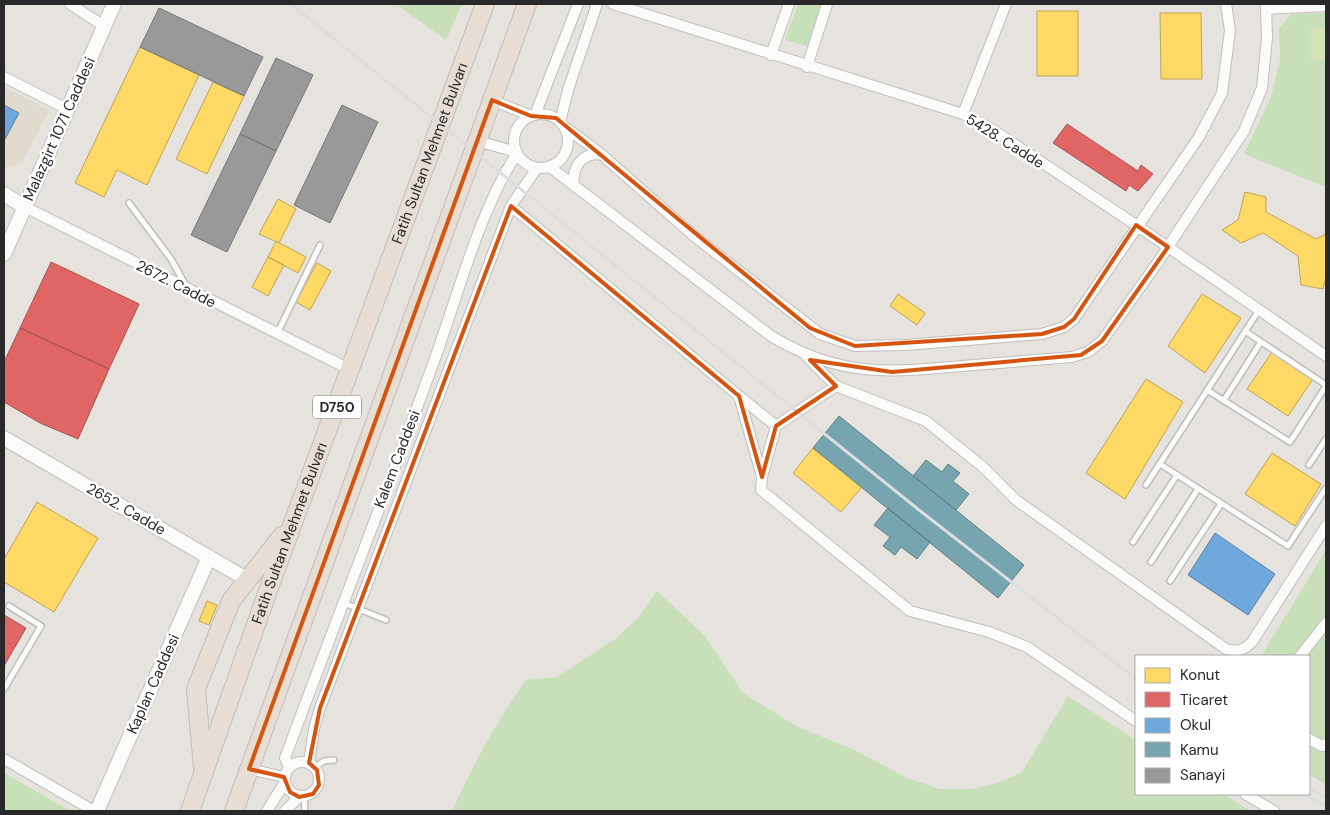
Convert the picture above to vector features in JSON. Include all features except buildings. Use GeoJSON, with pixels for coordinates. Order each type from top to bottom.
{"type":"FeatureCollection","features":[{"type":"Feature","properties":{"kind":"highway","name":"Fatih Sultan Mehmet Bulvarı"},"geometry":{"type":"LineString","coordinates":[[190,811],[293,522],[351,370],[485,4]]}},
{"type":"Feature","properties":{"kind":"highway","name":"D750"},"geometry":{"type":"LineString","coordinates":[[234,811],[527,4]]}},
{"type":"Feature","properties":{"kind":"highway"},"geometry":{"type":"LineString","coordinates":[[204,771],[198,732],[196,689],[231,601],[293,522]]}},
{"type":"Feature","properties":{"kind":"street"},"geometry":{"type":"LineString","coordinates":[[70,4],[104,26]]}},
{"type":"Feature","properties":{"kind":"street","name":"Malazgirt 1071 Caddesi"},"geometry":{"type":"LineString","coordinates":[[4,254],[114,4]]}},
{"type":"Feature","properties":{"kind":"street"},"geometry":{"type":"LineString","coordinates":[[578,4],[533,115],[524,120],[515,133],[514,140],[517,153],[523,161],[537,168],[550,167],[557,164],[567,151],[568,135],[563,125],[570,82],[597,4]]}},
{"type":"Feature","properties":{"kind":"street","name":"5428. Cadde"},"geometry":{"type":"LineString","coordinates":[[614,4],[807,67],[963,114],[990,128],[1326,356]]}},
{"type":"Feature","properties":{"kind":"street"},"geometry":{"type":"LineString","coordinates":[[771,55],[789,4]]}},
{"type":"Feature","properties":{"kind":"street"},"geometry":{"type":"LineString","coordinates":[[807,67],[826,4]]}},
{"type":"Feature","properties":{"kind":"street"},"geometry":{"type":"LineString","coordinates":[[963,114],[1006,4]]}},
{"type":"Feature","properties":{"kind":"street"},"geometry":{"type":"LineString","coordinates":[[492,100],[533,115],[546,114],[563,125],[601,154],[694,236],[820,334],[855,346],[905,345],[1042,334],[1064,327],[1079,312],[1136,226],[1199,137],[1222,93],[1230,30],[1226,4]]}},
{"type":"Feature","properties":{"kind":"street"},"geometry":{"type":"LineString","coordinates":[[550,167],[771,336],[805,355],[849,368],[892,372],[1081,355],[1102,341],[1168,247],[1244,131],[1262,88],[1267,38],[1266,6],[1326,6]]}},
{"type":"Feature","properties":{"kind":"street"},"geometry":{"type":"LineString","coordinates":[[4,77],[67,109]]}},
{"type":"Feature","properties":{"kind":"street"},"geometry":{"type":"LineString","coordinates":[[477,141],[517,153]]}},
{"type":"Feature","properties":{"kind":"street","name":"Kalem Caddesi"},"geometry":{"type":"LineString","coordinates":[[289,767],[285,758],[483,225],[503,175],[517,153]]}},
{"type":"Feature","properties":{"kind":"street"},"geometry":{"type":"LineString","coordinates":[[574,186],[573,174],[576,166],[583,158],[592,154],[601,154]]}},
{"type":"Feature","properties":{"kind":"street","name":"Kalem Caddesi"},"geometry":{"type":"LineString","coordinates":[[312,765],[314,729],[320,708],[357,608],[510,206],[537,168]]}},
{"type":"Feature","properties":{"kind":"street","name":"2672. Cadde"},"geometry":{"type":"LineString","coordinates":[[4,194],[24,207],[351,370]]}},
{"type":"Feature","properties":{"kind":"street"},"geometry":{"type":"LineString","coordinates":[[510,206],[776,426]]}},
{"type":"Feature","properties":{"kind":"street"},"geometry":{"type":"LineString","coordinates":[[805,355],[836,386],[926,421],[983,467],[1016,500],[1226,649],[1233,651],[1244,649],[1252,642],[1326,526]]}},
{"type":"Feature","properties":{"kind":"street"},"geometry":{"type":"LineString","coordinates":[[836,386],[776,426],[762,478],[761,490],[910,611],[989,632],[1028,647],[1135,720]]}},
{"type":"Feature","properties":{"kind":"street"},"geometry":{"type":"LineString","coordinates":[[739,396],[762,478]]}},
{"type":"Feature","properties":{"kind":"street","name":"2652. Cadde"},"geometry":{"type":"LineString","coordinates":[[4,438],[248,580]]}},
{"type":"Feature","properties":{"kind":"street","name":"Kaplan Caddesi"},"geometry":{"type":"LineString","coordinates":[[96,811],[209,557]]}},
{"type":"Feature","properties":{"kind":"street"},"geometry":{"type":"LineString","coordinates":[[1301,655],[1326,623]]}},
{"type":"Feature","properties":{"kind":"street"},"geometry":{"type":"LineString","coordinates":[[1310,740],[1322,746],[1326,744]]}},
{"type":"Feature","properties":{"kind":"street"},"geometry":{"type":"LineString","coordinates":[[4,759],[96,811]]}},
{"type":"Feature","properties":{"kind":"street"},"geometry":{"type":"LineString","coordinates":[[267,811],[285,780],[289,767],[298,762],[312,765],[319,775],[319,785],[313,794],[302,797],[285,811]]}},
{"type":"Feature","properties":{"kind":"street"},"geometry":{"type":"LineString","coordinates":[[249,769],[285,780]]}},
{"type":"Feature","properties":{"kind":"street"},"geometry":{"type":"LineString","coordinates":[[285,780],[290,792],[302,797]]}},
{"type":"Feature","properties":{"kind":"street"},"geometry":{"type":"LineString","coordinates":[[1247,795],[1274,811]]}},
{"type":"Feature","properties":{"kind":"lane"},"geometry":{"type":"LineString","coordinates":[[129,203],[171,259],[188,289]]}},
{"type":"Feature","properties":{"kind":"lane"},"geometry":{"type":"LineString","coordinates":[[277,334],[320,245]]}},
{"type":"Feature","properties":{"kind":"lane"},"geometry":{"type":"LineString","coordinates":[[1146,485],[1259,310]]}},
{"type":"Feature","properties":{"kind":"lane"},"geometry":{"type":"LineString","coordinates":[[1208,390],[1290,442],[1326,386],[1246,332]]}},
{"type":"Feature","properties":{"kind":"lane"},"geometry":{"type":"LineString","coordinates":[[1224,400],[1261,342]]}},
{"type":"Feature","properties":{"kind":"lane"},"geometry":{"type":"LineString","coordinates":[[1309,465],[1326,439]]}},
{"type":"Feature","properties":{"kind":"lane"},"geometry":{"type":"LineString","coordinates":[[1160,464],[1288,546],[1326,488]]}},
{"type":"Feature","properties":{"kind":"lane"},"geometry":{"type":"LineString","coordinates":[[1133,542],[1178,475]]}},
{"type":"Feature","properties":{"kind":"lane"},"geometry":{"type":"LineString","coordinates":[[1150,562],[1198,489]]}},
{"type":"Feature","properties":{"kind":"lane"},"geometry":{"type":"LineString","coordinates":[[1170,581],[1222,504]]}},
{"type":"Feature","properties":{"kind":"lane"},"geometry":{"type":"LineString","coordinates":[[344,603],[386,620]]}},
{"type":"Feature","properties":{"kind":"lane"},"geometry":{"type":"LineString","coordinates":[[4,689],[41,626],[9,606]]}},
{"type":"Feature","properties":{"kind":"lane"},"geometry":{"type":"LineString","coordinates":[[312,765],[334,760]]}},
{"type":"Feature","properties":{"kind":"lane"},"geometry":{"type":"LineString","coordinates":[[302,797],[305,811]]}},
{"type":"Feature","properties":{"kind":"highlighted area"},"geometry":{"type":"Polygon","coordinates":[[[492,100],[531,116],[556,118],[810,328],[855,346],[1042,334],[1064,327],[1074,319],[1136,225],[1168,247],[1102,341],[1081,355],[892,372],[810,360],[836,386],[776,426],[762,477],[739,396],[511,206],[320,708],[309,763],[317,770],[319,785],[313,794],[299,797],[290,792],[284,777],[249,769],[492,100]]]}},
{"type":"Feature","properties":{"kind":"shaded area"},"geometry":{"type":"Polygon","coordinates":[[[4,87],[49,110],[22,163],[4,168],[4,87]]]}},
{"type":"Feature","properties":{"kind":"green space"},"geometry":{"type":"Polygon","coordinates":[[[396,4],[462,4],[446,40],[396,4]]]}},
{"type":"Feature","properties":{"kind":"green space"},"geometry":{"type":"Polygon","coordinates":[[[798,4],[822,4],[807,46],[785,40],[798,4]]]}},
{"type":"Feature","properties":{"kind":"green space"},"geometry":{"type":"Polygon","coordinates":[[[1326,13],[1326,187],[1244,154],[1271,97],[1280,59],[1279,28],[1291,14],[1326,13]]]}},
{"type":"Feature","properties":{"kind":"green space"},"geometry":{"type":"Polygon","coordinates":[[[1311,28],[1326,28],[1326,60],[1311,60],[1311,28]]]}},
{"type":"Feature","properties":{"kind":"green space"},"geometry":{"type":"Polygon","coordinates":[[[1326,550],[1326,785],[1310,775],[1310,655],[1262,655],[1326,550]]]}},
{"type":"Feature","properties":{"kind":"green space"},"geometry":{"type":"Polygon","coordinates":[[[657,591],[704,635],[743,693],[798,727],[857,751],[905,777],[940,789],[972,789],[997,783],[1022,772],[1068,696],[1135,739],[1135,795],[1225,795],[1251,811],[452,811],[486,744],[526,680],[557,677],[615,639],[638,618],[657,591]]]}},
{"type":"Feature","properties":{"kind":"green space"},"geometry":{"type":"Polygon","coordinates":[[[4,773],[71,811],[4,811],[4,773]]]}},
{"type":"Feature","properties":{"kind":"railway"},"geometry":{"type":"LineString","coordinates":[[291,4],[919,510],[1135,678]]}},
{"type":"Feature","properties":{"kind":"railway"},"geometry":{"type":"LineString","coordinates":[[1310,789],[1326,798]]}},
{"type":"Feature","properties":{"kind":"railway"},"geometry":{"type":"LineString","coordinates":[[1306,795],[1326,807]]}}]}
